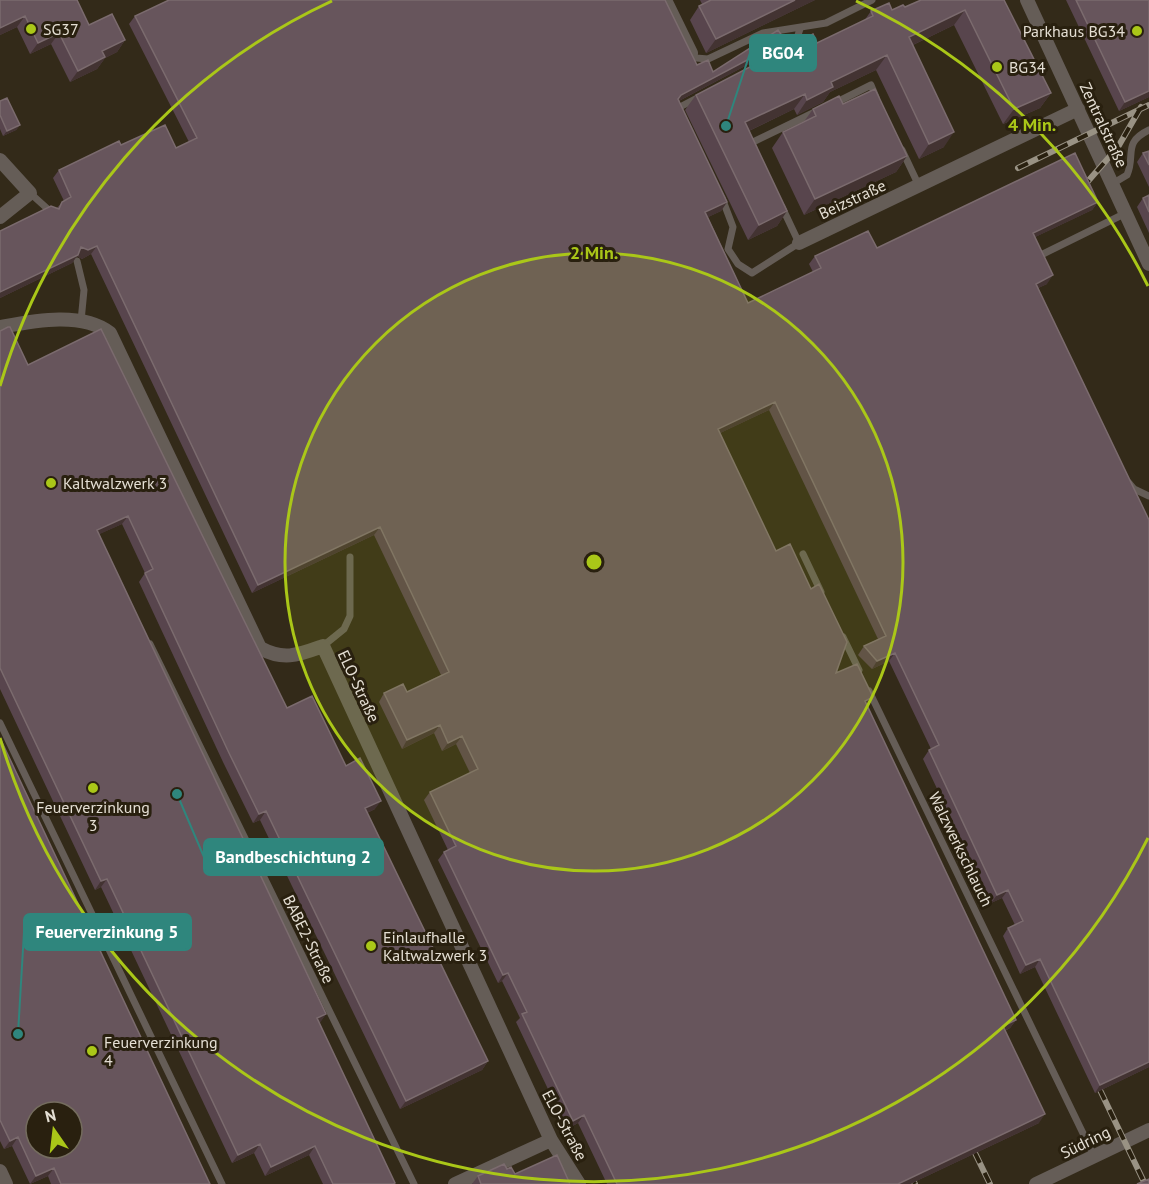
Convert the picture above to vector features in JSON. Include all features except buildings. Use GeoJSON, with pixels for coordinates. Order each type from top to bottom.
{"type":"FeatureCollection","features":[{"type":"Feature","properties":{"kind":"street"},"geometry":{"type":"LineString","coordinates":[[665,0],[691,52]]}},
{"type":"Feature","properties":{"kind":"street","name":"Zentralstraße"},"geometry":{"type":"LineString","coordinates":[[1029,1],[1149,264]]}},
{"type":"Feature","properties":{"kind":"street","name":"Beizstraße"},"geometry":{"type":"LineString","coordinates":[[800,243],[1078,110]]}},
{"type":"Feature","properties":{"kind":"street"},"geometry":{"type":"LineString","coordinates":[[0,160],[30,193],[0,217]]}},
{"type":"Feature","properties":{"kind":"street","name":"ELO-Straße"},"geometry":{"type":"LineString","coordinates":[[0,327],[27,322],[81,321],[99,325],[110,333],[260,648],[276,657],[301,654],[323,646],[551,1140],[579,1184]]}},
{"type":"Feature","properties":{"kind":"street","name":"Südring"},"geometry":{"type":"LineString","coordinates":[[1036,1184],[1149,1130]]}},
{"type":"Feature","properties":{"kind":"street"},"geometry":{"type":"LineString","coordinates":[[455,1184],[551,1140]]}},
{"type":"Feature","properties":{"kind":"street"},"geometry":{"type":"LineString","coordinates":[[0,1172],[6,1184]]}},
{"type":"Feature","properties":{"kind":"lane"},"geometry":{"type":"LineString","coordinates":[[691,52],[696,58],[708,58],[763,33],[826,23],[872,0]]}},
{"type":"Feature","properties":{"kind":"lane"},"geometry":{"type":"LineString","coordinates":[[780,54],[795,44],[800,28]]}},
{"type":"Feature","properties":{"kind":"lane"},"geometry":{"type":"LineString","coordinates":[[756,153],[751,143],[871,86],[880,105]]}},
{"type":"Feature","properties":{"kind":"lane"},"geometry":{"type":"LineString","coordinates":[[683,118],[678,108],[709,92]]}},
{"type":"Feature","properties":{"kind":"lane"},"geometry":{"type":"LineString","coordinates":[[1113,184],[1126,175],[1130,147],[1134,141],[1149,130]]}},
{"type":"Feature","properties":{"kind":"lane"},"geometry":{"type":"LineString","coordinates":[[900,146],[919,186]]}},
{"type":"Feature","properties":{"kind":"lane","name":"Beizstraße"},"geometry":{"type":"LineString","coordinates":[[717,188],[733,227],[728,249],[745,271],[752,273],[760,270],[800,243]]}},
{"type":"Feature","properties":{"kind":"lane"},"geometry":{"type":"LineString","coordinates":[[30,193],[51,212]]}},
{"type":"Feature","properties":{"kind":"lane"},"geometry":{"type":"LineString","coordinates":[[780,203],[800,243]]}},
{"type":"Feature","properties":{"kind":"lane"},"geometry":{"type":"LineString","coordinates":[[1041,255],[1126,213]]}},
{"type":"Feature","properties":{"kind":"lane"},"geometry":{"type":"LineString","coordinates":[[77,261],[84,290],[81,321]]}},
{"type":"Feature","properties":{"kind":"lane"},"geometry":{"type":"LineString","coordinates":[[1123,471],[1134,489],[1149,496]]}},
{"type":"Feature","properties":{"kind":"lane"},"geometry":{"type":"LineString","coordinates":[[803,554],[824,597]]}},
{"type":"Feature","properties":{"kind":"lane"},"geometry":{"type":"LineString","coordinates":[[323,646],[344,630],[350,616],[350,557]]}},
{"type":"Feature","properties":{"kind":"lane","name":"Walzwerkschlauch"},"geometry":{"type":"LineString","coordinates":[[839,629],[1094,1156]]}},
{"type":"Feature","properties":{"kind":"lane","name":"BABE2-Straße"},"geometry":{"type":"LineString","coordinates":[[148,639],[414,1184]]}},
{"type":"Feature","properties":{"kind":"lane"},"geometry":{"type":"LineString","coordinates":[[0,723],[222,1184]]}},
{"type":"Feature","properties":{"kind":"railway"},"geometry":{"type":"LineString","coordinates":[[1018,168],[1149,105]]}},
{"type":"Feature","properties":{"kind":"railway"},"geometry":{"type":"LineString","coordinates":[[1082,188],[1118,147],[1141,107]]}},
{"type":"Feature","properties":{"kind":"railway"},"geometry":{"type":"LineString","coordinates":[[1100,1090],[1145,1184]]}},
{"type":"Feature","properties":{"kind":"railway"},"geometry":{"type":"LineString","coordinates":[[975,1153],[990,1184]]}},
{"type":"Feature","properties":{"kind":"place","name":"SG37"},"geometry":{"type":"Point","coordinates":[31,29]}},
{"type":"Feature","properties":{"kind":"place","name":"Parkhaus BG34"},"geometry":{"type":"Point","coordinates":[1137,31]}},
{"type":"Feature","properties":{"kind":"place","name":"BG34"},"geometry":{"type":"Point","coordinates":[997,67]}},
{"type":"Feature","properties":{"kind":"place","name":"BG04"},"geometry":{"type":"Point","coordinates":[726,126]}},
{"type":"Feature","properties":{"kind":"place","name":"Kaltwalzwerk 3"},"geometry":{"type":"Point","coordinates":[51,483]}},
{"type":"Feature","properties":{"kind":"place","name":"Feuerverzinkung 3"},"geometry":{"type":"Point","coordinates":[93,788]}},
{"type":"Feature","properties":{"kind":"place","name":"Bandbeschichtung 2"},"geometry":{"type":"Point","coordinates":[177,794]}},
{"type":"Feature","properties":{"kind":"place","name":"Einlaufhalle Kaltwalzwerk 3"},"geometry":{"type":"Point","coordinates":[371,946]}},
{"type":"Feature","properties":{"kind":"place","name":"Feuerverzinkung 5"},"geometry":{"type":"Point","coordinates":[18,1034]}},
{"type":"Feature","properties":{"kind":"place","name":"Feuerverzinkung 4"},"geometry":{"type":"Point","coordinates":[92,1051]}}]}
